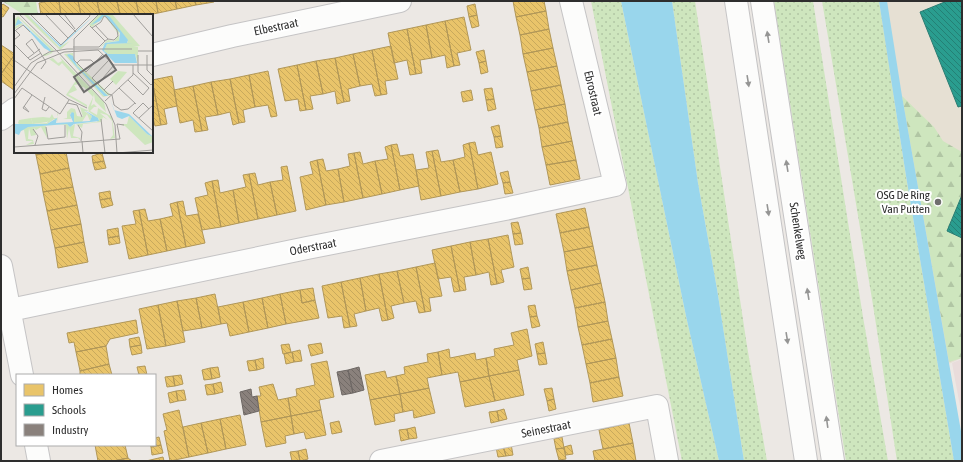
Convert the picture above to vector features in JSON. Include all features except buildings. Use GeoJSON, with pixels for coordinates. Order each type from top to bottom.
{"type":"FeatureCollection","features":[{"type":"Feature","properties":{"kind":"street","name":"Elbestraat"},"geometry":{"type":"LineString","coordinates":[[153,54],[400,1]]}},
{"type":"Feature","properties":{"kind":"street","name":"Ebrostraat"},"geometry":{"type":"LineString","coordinates":[[571,1],[616,185]]}},
{"type":"Feature","properties":{"kind":"street"},"geometry":{"type":"LineString","coordinates":[[736,1],[806,461]]}},
{"type":"Feature","properties":{"kind":"street","name":"Schenkelweg"},"geometry":{"type":"LineString","coordinates":[[762,1],[833,461]]}},
{"type":"Feature","properties":{"kind":"street"},"geometry":{"type":"LineString","coordinates":[[1,119],[14,110]]}},
{"type":"Feature","properties":{"kind":"street","name":"Oderstraat"},"geometry":{"type":"LineString","coordinates":[[10,310],[616,185]]}},
{"type":"Feature","properties":{"kind":"street"},"geometry":{"type":"LineString","coordinates":[[1,266],[22,374]]}},
{"type":"Feature","properties":{"kind":"street","name":"Seinestraat"},"geometry":{"type":"LineString","coordinates":[[381,461],[657,406],[667,461]]}},
{"type":"Feature","properties":{"kind":"street"},"geometry":{"type":"LineString","coordinates":[[36,446],[39,461]]}},
{"type":"Feature","properties":{"kind":"shaded area","name":"OSG De Ring Van Putten"},"geometry":{"type":"Polygon","coordinates":[[[880,1],[962,1],[962,358],[944,366],[885,47],[880,1]]]}},
{"type":"Feature","properties":{"kind":"shaded area"},"geometry":{"type":"Polygon","coordinates":[[[962,359],[962,417],[952,363],[962,359]]]}},
{"type":"Feature","properties":{"kind":"green space"},"geometry":{"type":"Polygon","coordinates":[[[2,1],[36,1],[38,14],[22,14],[2,1]]]}},
{"type":"Feature","properties":{"kind":"green space"},"geometry":{"type":"Polygon","coordinates":[[[591,1],[621,1],[686,316],[719,461],[682,461],[591,1]]]}},
{"type":"Feature","properties":{"kind":"green space"},"geometry":{"type":"Polygon","coordinates":[[[672,1],[695,1],[747,346],[767,461],[744,461],[717,289],[698,183],[672,1]]]}},
{"type":"Feature","properties":{"kind":"green space"},"geometry":{"type":"Polygon","coordinates":[[[774,1],[813,1],[863,317],[888,461],[846,461],[774,1]]]}},
{"type":"Feature","properties":{"kind":"green space"},"geometry":{"type":"Polygon","coordinates":[[[822,1],[879,1],[906,176],[954,461],[897,461],[873,305],[822,1]]]}},
{"type":"Feature","properties":{"kind":"green space"},"geometry":{"type":"Polygon","coordinates":[[[902,96],[934,127],[943,141],[962,152],[962,358],[949,362],[902,96]]]}},
{"type":"Feature","properties":{"kind":"water"},"geometry":{"type":"Polygon","coordinates":[[[621,1],[672,1],[698,183],[717,289],[744,461],[719,461],[686,316],[621,1]]]}},
{"type":"Feature","properties":{"kind":"water"},"geometry":{"type":"Polygon","coordinates":[[[879,1],[887,1],[902,96],[962,437],[962,461],[954,461],[906,176],[879,1]]]}},
{"type":"Feature","properties":{"kind":"place","name":"OSG De Ring Van Putten"},"geometry":{"type":"Point","coordinates":[938,202]}}]}
